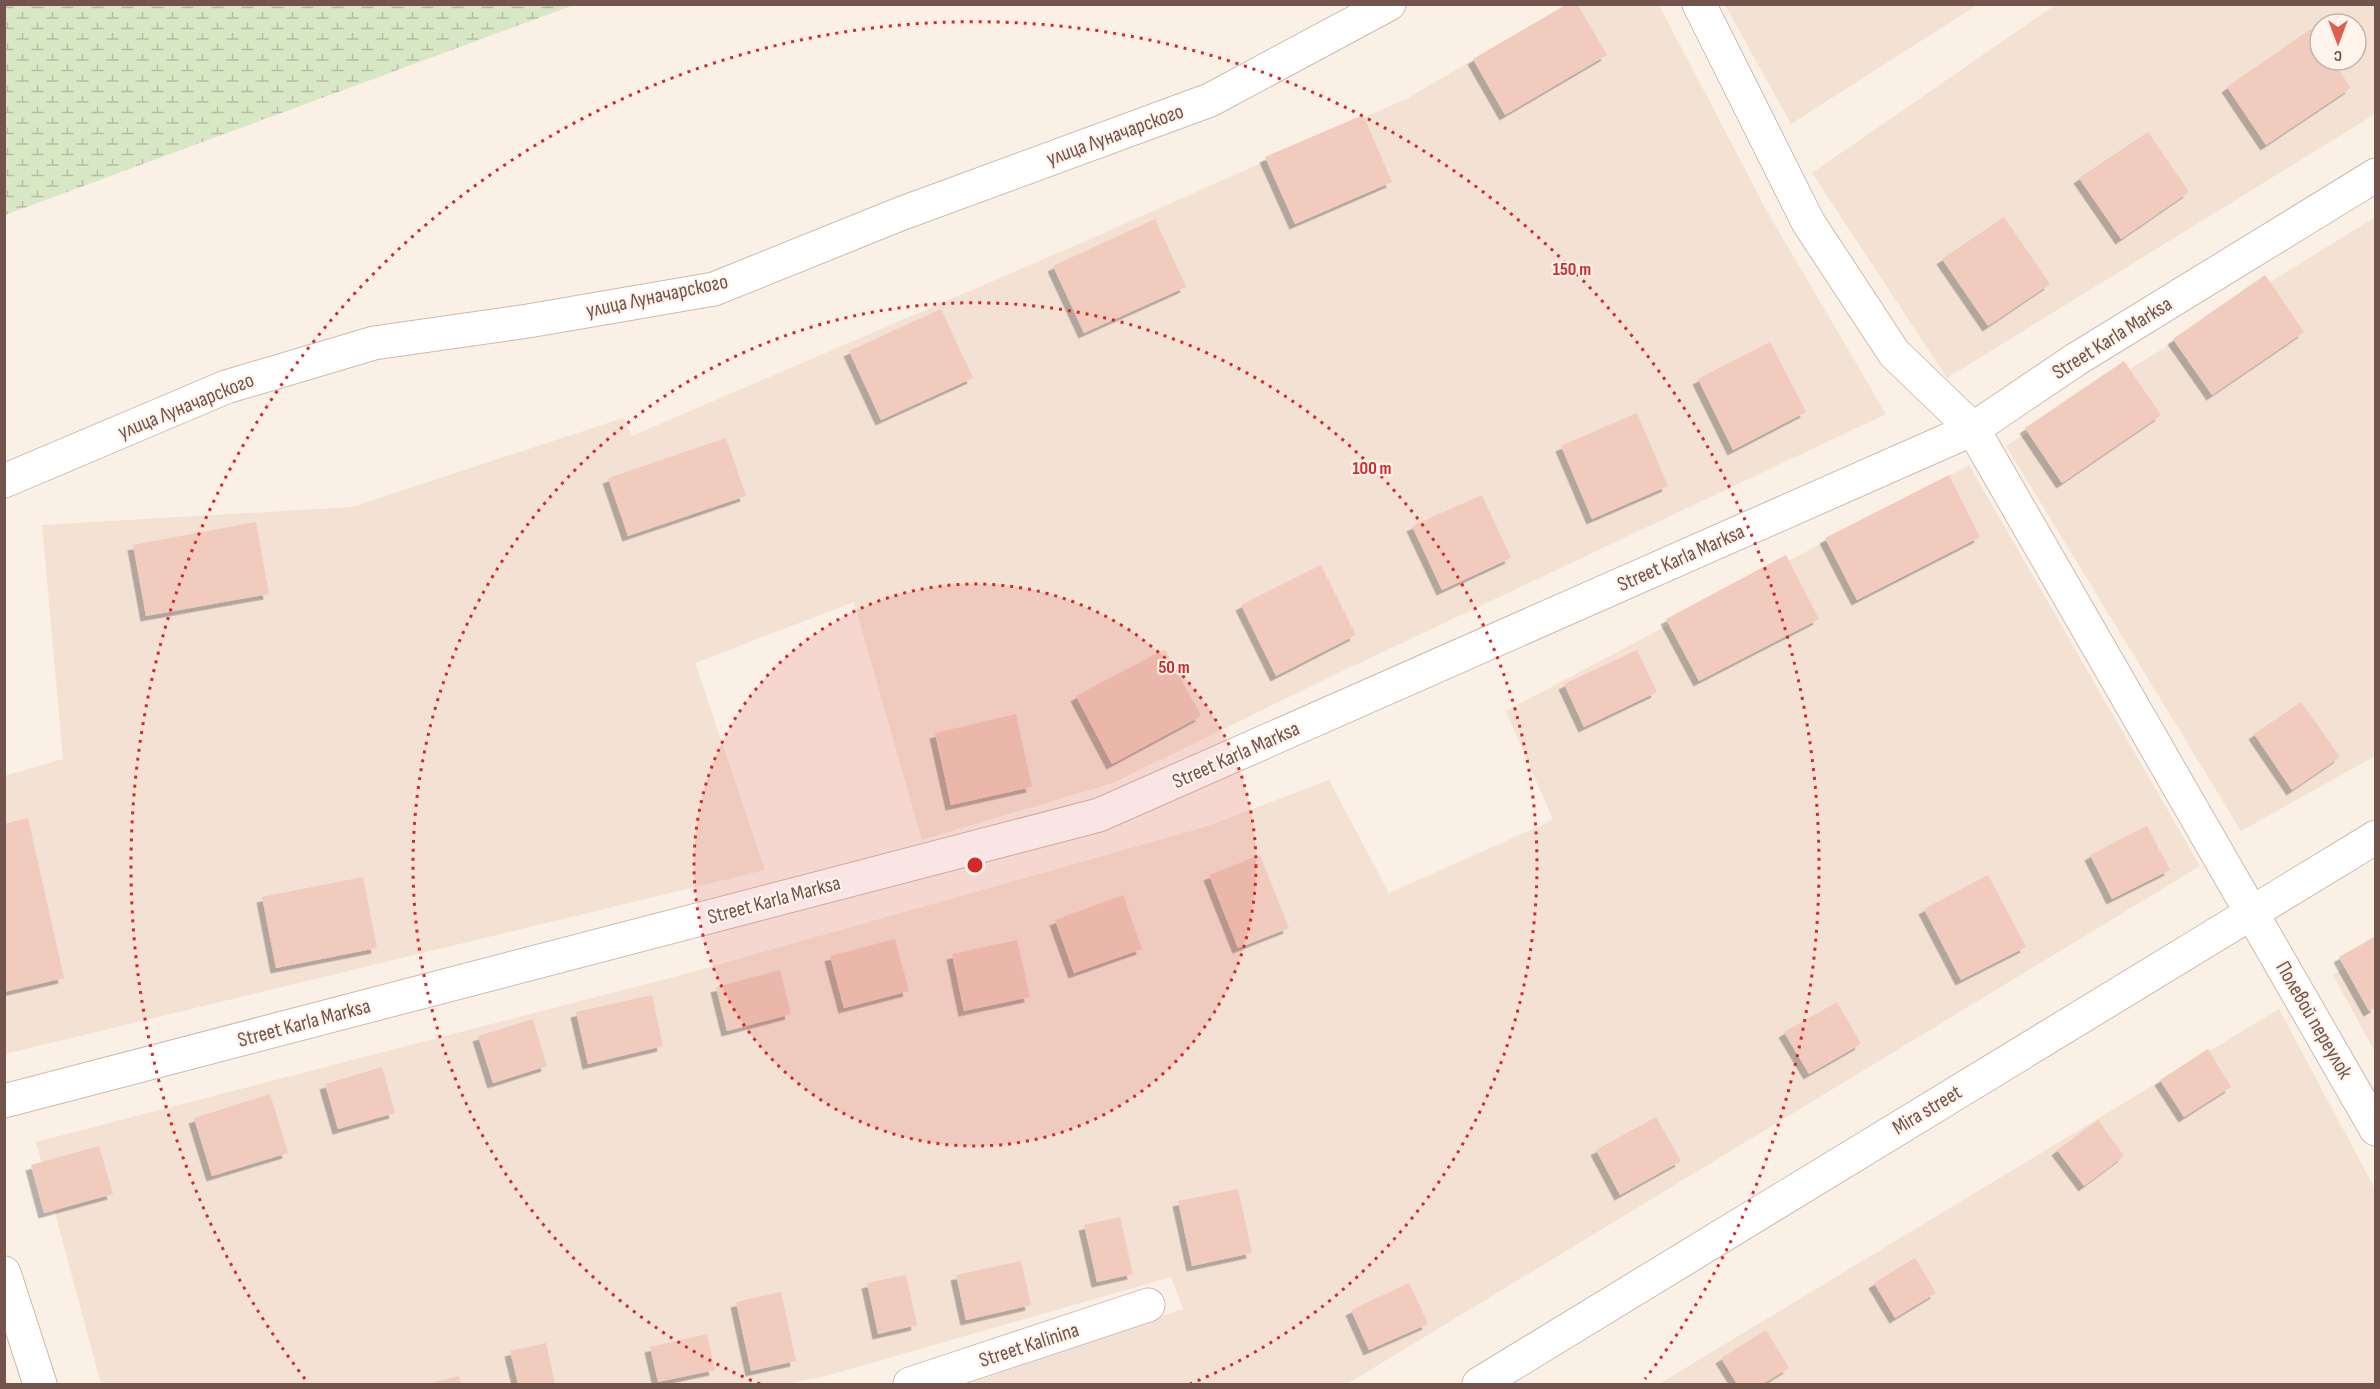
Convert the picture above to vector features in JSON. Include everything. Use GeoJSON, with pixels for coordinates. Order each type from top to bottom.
{"type":"FeatureCollection","features":[{"type":"Feature","properties":{"kind":"street","name":"улица Луначарского"},"geometry":{"type":"LineString","coordinates":[[4,481],[226,387],[374,343],[528,321],[714,289],[900,214],[1210,100],[1389,4]]}},
{"type":"Feature","properties":{"kind":"street","name":"Полевой переулок"},"geometry":{"type":"LineString","coordinates":[[1699,4],[1808,222],[1894,353],[1973,429],[2376,1129]]}},
{"type":"Feature","properties":{"kind":"street","name":"Street Karla Marksa"},"geometry":{"type":"LineString","coordinates":[[4,1101],[1100,815],[1973,429],[2074,360],[2376,176]]}},
{"type":"Feature","properties":{"kind":"street","name":"Mira street"},"geometry":{"type":"LineString","coordinates":[[1479,1384],[2376,837]]}},
{"type":"Feature","properties":{"kind":"street"},"geometry":{"type":"LineString","coordinates":[[4,1273],[40,1384]]}},
{"type":"Feature","properties":{"kind":"street","name":"Street Kalinina"},"geometry":{"type":"LineString","coordinates":[[910,1384],[1148,1305]]}},
{"type":"Feature","properties":{"kind":"shaded area"},"geometry":{"type":"Polygon","coordinates":[[[1566,5],[1659,5],[1768,213],[1886,414],[1332,676],[1113,783],[922,840],[854,602],[695,663],[765,870],[5,1054],[4,776],[63,759],[42,525],[352,507],[623,418],[632,436],[1072,247],[1408,98],[1566,5]]]}},
{"type":"Feature","properties":{"kind":"shaded area"},"geometry":{"type":"Polygon","coordinates":[[[1725,5],[1977,5],[1791,124],[1725,5]]]}},
{"type":"Feature","properties":{"kind":"shaded area"},"geometry":{"type":"Polygon","coordinates":[[[2055,5],[2375,5],[2375,114],[1947,378],[1812,173],[2055,5]]]}},
{"type":"Feature","properties":{"kind":"shaded area"},"geometry":{"type":"Polygon","coordinates":[[[2375,217],[2375,756],[2241,831],[2006,446],[2375,217]]]}},
{"type":"Feature","properties":{"kind":"shaded area"},"geometry":{"type":"Polygon","coordinates":[[[1969,465],[2200,866],[1347,1384],[969,1384],[1183,1309],[1171,1277],[822,1377],[785,1384],[101,1384],[36,1142],[685,974],[1205,827],[1329,780],[1389,893],[1553,820],[1506,711],[1969,465]]]}},
{"type":"Feature","properties":{"kind":"shaded area"},"geometry":{"type":"Polygon","coordinates":[[[2375,947],[2375,1052],[2333,975],[2375,947]]]}},
{"type":"Feature","properties":{"kind":"shaded area"},"geometry":{"type":"Polygon","coordinates":[[[2279,1009],[2375,1189],[2375,1384],[1659,1384],[2279,1009]]]}},
{"type":"Feature","properties":{"kind":"green space"},"geometry":{"type":"Polygon","coordinates":[[[5,4],[574,4],[574,5],[5,215],[5,4]]]}},
{"type":"Feature","properties":{"kind":"building"},"geometry":{"type":"Polygon","coordinates":[[[1567,4],[1577,4],[1607,55],[1505,115],[1473,59],[1567,4]]]}},
{"type":"Feature","properties":{"kind":"building"},"geometry":{"type":"Polygon","coordinates":[[[2308,31],[2308,72],[2340,72],[2351,88],[2266,145],[2227,87],[2308,31]]]}},
{"type":"Feature","properties":{"kind":"building"},"geometry":{"type":"Polygon","coordinates":[[[1363,115],[1392,182],[1295,224],[1265,157],[1363,115]]]}},
{"type":"Feature","properties":{"kind":"building"},"geometry":{"type":"Polygon","coordinates":[[[2148,132],[2189,192],[2121,239],[2079,178],[2148,132]]]}},
{"type":"Feature","properties":{"kind":"building"},"geometry":{"type":"Polygon","coordinates":[[[2004,217],[2050,284],[1988,326],[1942,259],[2004,217]]]}},
{"type":"Feature","properties":{"kind":"building"},"geometry":{"type":"Polygon","coordinates":[[[1155,219],[1186,287],[1084,333],[1053,266],[1155,219]]]}},
{"type":"Feature","properties":{"kind":"building"},"geometry":{"type":"Polygon","coordinates":[[[2265,275],[2304,332],[2212,395],[2173,339],[2265,275]]]}},
{"type":"Feature","properties":{"kind":"building"},"geometry":{"type":"Polygon","coordinates":[[[941,309],[973,378],[881,420],[849,351],[941,309]]]}},
{"type":"Feature","properties":{"kind":"building"},"geometry":{"type":"Polygon","coordinates":[[[1770,342],[1806,412],[1733,450],[1698,379],[1770,342]]]}},
{"type":"Feature","properties":{"kind":"building"},"geometry":{"type":"Polygon","coordinates":[[[2124,361],[2161,415],[2062,483],[2025,428],[2124,361]]]}},
{"type":"Feature","properties":{"kind":"building"},"geometry":{"type":"Polygon","coordinates":[[[1637,413],[1668,486],[1592,519],[1561,446],[1637,413]]]}},
{"type":"Feature","properties":{"kind":"building"},"geometry":{"type":"Polygon","coordinates":[[[726,438],[746,496],[628,536],[608,478],[726,438]]]}},
{"type":"Feature","properties":{"kind":"building"},"geometry":{"type":"Polygon","coordinates":[[[1949,475],[1980,537],[1857,600],[1825,538],[1949,475]]]}},
{"type":"Feature","properties":{"kind":"building"},"geometry":{"type":"Polygon","coordinates":[[[1482,495],[1511,558],[1442,590],[1412,526],[1482,495]]]}},
{"type":"Feature","properties":{"kind":"building"},"geometry":{"type":"Polygon","coordinates":[[[256,522],[269,594],[146,616],[133,545],[256,522]]]}},
{"type":"Feature","properties":{"kind":"building"},"geometry":{"type":"Polygon","coordinates":[[[1786,555],[1819,619],[1699,681],[1666,619],[1786,555]]]}},
{"type":"Feature","properties":{"kind":"building"},"geometry":{"type":"Polygon","coordinates":[[[1321,565],[1356,635],[1276,676],[1241,605],[1321,565]]]}},
{"type":"Feature","properties":{"kind":"building"},"geometry":{"type":"Polygon","coordinates":[[[1165,649],[1201,716],[1112,764],[1076,696],[1165,649]]]}},
{"type":"Feature","properties":{"kind":"building"},"geometry":{"type":"Polygon","coordinates":[[[1637,650],[1657,692],[1584,727],[1564,684],[1637,650]]]}},
{"type":"Feature","properties":{"kind":"building"},"geometry":{"type":"Polygon","coordinates":[[[2301,702],[2340,757],[2292,790],[2254,734],[2301,702]]]}},
{"type":"Feature","properties":{"kind":"building"},"geometry":{"type":"Polygon","coordinates":[[[1016,714],[1032,787],[951,805],[935,733],[1016,714]]]}},
{"type":"Feature","properties":{"kind":"building"},"geometry":{"type":"Polygon","coordinates":[[[28,818],[64,978],[4,992],[4,824],[28,818]]]}},
{"type":"Feature","properties":{"kind":"building"},"geometry":{"type":"Polygon","coordinates":[[[2147,826],[2170,870],[2112,899],[2090,855],[2147,826]]]}},
{"type":"Feature","properties":{"kind":"building"},"geometry":{"type":"Polygon","coordinates":[[[1260,855],[1289,928],[1238,948],[1209,875],[1260,855]]]}},
{"type":"Feature","properties":{"kind":"building"},"geometry":{"type":"Polygon","coordinates":[[[1988,875],[2026,947],[1961,980],[1924,909],[1988,875]]]}},
{"type":"Feature","properties":{"kind":"building"},"geometry":{"type":"Polygon","coordinates":[[[363,877],[377,948],[276,968],[262,897],[363,877]]]}},
{"type":"Feature","properties":{"kind":"building"},"geometry":{"type":"Polygon","coordinates":[[[1123,895],[1142,949],[1074,973],[1055,920],[1123,895]]]}},
{"type":"Feature","properties":{"kind":"building"},"geometry":{"type":"Polygon","coordinates":[[[2376,936],[2376,1007],[2369,1011],[2339,957],[2376,936]]]}},
{"type":"Feature","properties":{"kind":"building"},"geometry":{"type":"Polygon","coordinates":[[[895,939],[909,991],[844,1008],[830,956],[895,939]]]}},
{"type":"Feature","properties":{"kind":"building"},"geometry":{"type":"Polygon","coordinates":[[[1017,940],[1030,997],[964,1011],[952,954],[1017,940]]]}},
{"type":"Feature","properties":{"kind":"building"},"geometry":{"type":"Polygon","coordinates":[[[780,970],[791,1014],[727,1031],[716,987],[780,970]]]}},
{"type":"Feature","properties":{"kind":"building"},"geometry":{"type":"Polygon","coordinates":[[[652,995],[663,1046],[588,1064],[576,1012],[652,995]]]}},
{"type":"Feature","properties":{"kind":"building"},"geometry":{"type":"Polygon","coordinates":[[[1837,1002],[1861,1044],[1809,1074],[1784,1032],[1837,1002]]]}},
{"type":"Feature","properties":{"kind":"building"},"geometry":{"type":"Polygon","coordinates":[[[533,1019],[547,1066],[493,1083],[478,1036],[533,1019]]]}},
{"type":"Feature","properties":{"kind":"building"},"geometry":{"type":"Polygon","coordinates":[[[2208,1049],[2231,1087],[2184,1117],[2160,1080],[2208,1049]]]}},
{"type":"Feature","properties":{"kind":"building"},"geometry":{"type":"Polygon","coordinates":[[[382,1067],[395,1113],[338,1129],[325,1084],[382,1067]]]}},
{"type":"Feature","properties":{"kind":"building"},"geometry":{"type":"Polygon","coordinates":[[[270,1094],[288,1153],[212,1176],[194,1118],[270,1094]]]}},
{"type":"Feature","properties":{"kind":"building"},"geometry":{"type":"Polygon","coordinates":[[[1656,1117],[1681,1161],[1620,1195],[1596,1150],[1656,1117]]]}},
{"type":"Feature","properties":{"kind":"building"},"geometry":{"type":"Polygon","coordinates":[[[2098,1120],[2124,1156],[2084,1186],[2057,1150],[2098,1120]]]}},
{"type":"Feature","properties":{"kind":"building"},"geometry":{"type":"Polygon","coordinates":[[[99,1146],[113,1194],[44,1213],[31,1165],[99,1146]]]}},
{"type":"Feature","properties":{"kind":"building"},"geometry":{"type":"Polygon","coordinates":[[[1238,1189],[1252,1253],[1192,1266],[1178,1201],[1238,1189]]]}},
{"type":"Feature","properties":{"kind":"building"},"geometry":{"type":"Polygon","coordinates":[[[1120,1217],[1133,1274],[1097,1282],[1084,1225],[1120,1217]]]}},
{"type":"Feature","properties":{"kind":"building"},"geometry":{"type":"Polygon","coordinates":[[[1915,1258],[1936,1293],[1895,1318],[1874,1283],[1915,1258]]]}},
{"type":"Feature","properties":{"kind":"building"},"geometry":{"type":"Polygon","coordinates":[[[1021,1261],[1031,1305],[966,1320],[956,1275],[1021,1261]]]}},
{"type":"Feature","properties":{"kind":"building"},"geometry":{"type":"Polygon","coordinates":[[[906,1275],[917,1325],[878,1334],[867,1283],[906,1275]]]}},
{"type":"Feature","properties":{"kind":"building"},"geometry":{"type":"Polygon","coordinates":[[[1409,1283],[1428,1324],[1369,1350],[1351,1310],[1409,1283]]]}},
{"type":"Feature","properties":{"kind":"building"},"geometry":{"type":"Polygon","coordinates":[[[781,1292],[796,1361],[751,1371],[736,1302],[781,1292]]]}},
{"type":"Feature","properties":{"kind":"building"},"geometry":{"type":"Polygon","coordinates":[[[1766,1330],[1789,1368],[1763,1384],[1737,1384],[1721,1358],[1766,1330]]]}},
{"type":"Feature","properties":{"kind":"building"},"geometry":{"type":"Polygon","coordinates":[[[707,1334],[715,1370],[658,1382],[650,1347],[707,1334]]]}},
{"type":"Feature","properties":{"kind":"building"},"geometry":{"type":"Polygon","coordinates":[[[546,1343],[555,1384],[518,1384],[510,1351],[546,1343]]]}},
{"type":"Feature","properties":{"kind":"building"},"geometry":{"type":"Polygon","coordinates":[[[459,1376],[461,1384],[427,1384],[459,1376]]]}}]}
